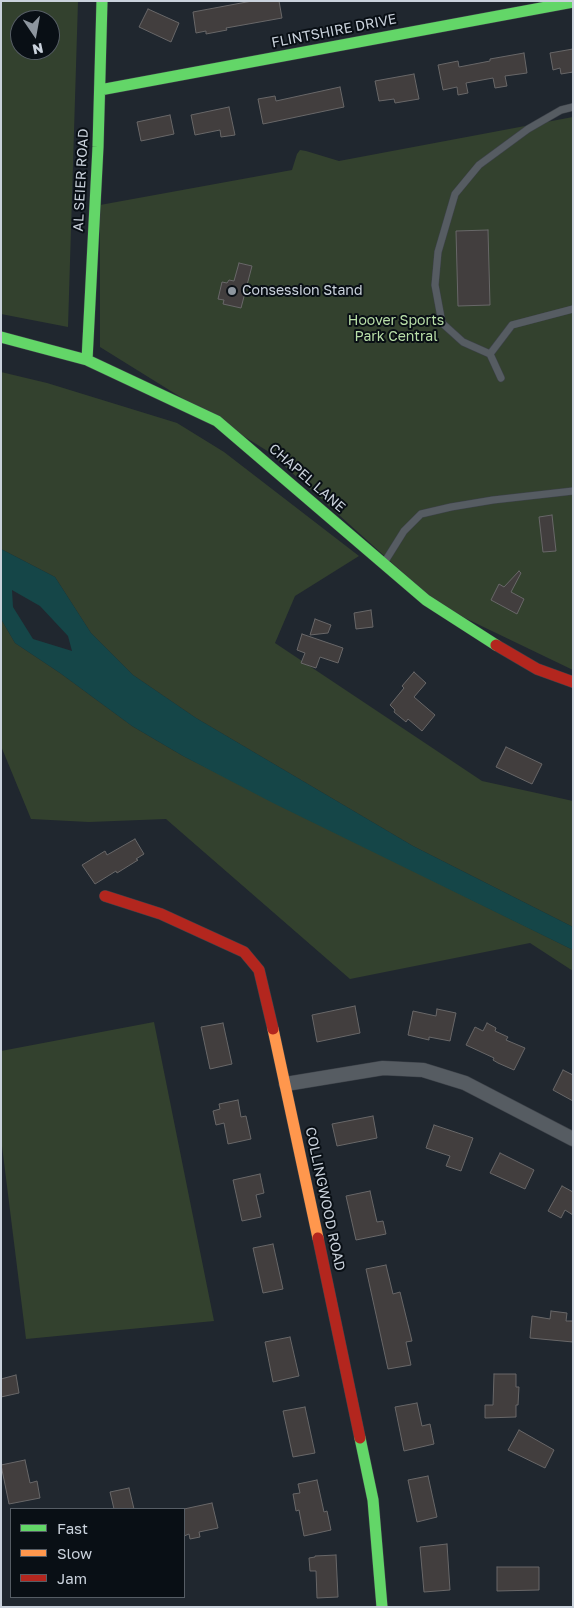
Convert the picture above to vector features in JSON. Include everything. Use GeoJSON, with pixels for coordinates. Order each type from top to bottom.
{"type":"FeatureCollection","features":[{"type":"Feature","properties":{"kind":"street","name":"AL SEIER ROAD"},"geometry":{"type":"LineString","coordinates":[[87,360],[100,90],[102,1]]}},
{"type":"Feature","properties":{"kind":"street","name":"FLINTSHIRE DRIVE"},"geometry":{"type":"LineString","coordinates":[[100,90],[573,2]]}},
{"type":"Feature","properties":{"kind":"street","name":"CHAPEL LANE"},"geometry":{"type":"LineString","coordinates":[[1,337],[87,360],[217,421],[426,600],[480,636],[537,669],[573,682]]}},
{"type":"Feature","properties":{"kind":"street","name":"COLLINGWOOD ROAD"},"geometry":{"type":"LineString","coordinates":[[105,896],[160,914],[244,952],[259,970],[286,1084],[373,1500],[382,1607]]}},
{"type":"Feature","properties":{"kind":"street"},"geometry":{"type":"LineString","coordinates":[[286,1084],[383,1068],[423,1070],[465,1083],[573,1139]]}},
{"type":"Feature","properties":{"kind":"lane"},"geometry":{"type":"LineString","coordinates":[[500,378],[490,354],[464,342],[442,323],[435,285],[438,252],[455,194],[479,165],[528,129],[561,110],[573,107]]}},
{"type":"Feature","properties":{"kind":"lane"},"geometry":{"type":"LineString","coordinates":[[490,354],[512,325],[573,309]]}},
{"type":"Feature","properties":{"kind":"lane"},"geometry":{"type":"LineString","coordinates":[[383,563],[404,531],[421,514],[451,507],[573,491]]}},
{"type":"Feature","properties":{"kind":"green space"},"geometry":{"type":"Polygon","coordinates":[[[1,1],[78,1],[68,327],[1,314],[1,1]]]}},
{"type":"Feature","properties":{"kind":"green space","name":"Hoover Sports Park Central"},"geometry":{"type":"Polygon","coordinates":[[[573,117],[573,670],[440,606],[269,452],[100,347],[100,205],[292,170],[300,150],[339,161],[573,117]]]}},
{"type":"Feature","properties":{"kind":"green space"},"geometry":{"type":"Polygon","coordinates":[[[1,372],[47,383],[177,423],[224,452],[359,556],[295,596],[275,643],[482,781],[573,801],[573,927],[413,846],[196,718],[133,675],[91,633],[55,577],[1,549],[1,372]]]}},
{"type":"Feature","properties":{"kind":"green space"},"geometry":{"type":"Polygon","coordinates":[[[1,619],[15,643],[60,673],[132,726],[183,756],[573,950],[573,971],[530,943],[350,979],[166,819],[89,822],[31,819],[1,746],[1,619]]]}},
{"type":"Feature","properties":{"kind":"green space"},"geometry":{"type":"Polygon","coordinates":[[[154,1022],[214,1321],[26,1339],[1,1138],[1,1051],[154,1022]]]}},
{"type":"Feature","properties":{"kind":"shaded area"},"geometry":{"type":"Polygon","coordinates":[[[1,549],[55,577],[91,633],[133,675],[196,718],[413,846],[573,927],[573,950],[273,803],[183,756],[132,726],[60,673],[15,643],[1,619],[1,549]],[[12,590],[13,607],[33,639],[72,651],[68,636],[40,606],[12,590]]]}},
{"type":"Feature","properties":{"kind":"building"},"geometry":{"type":"Polygon","coordinates":[[[252,1],[279,1],[282,18],[226,28],[227,30],[206,34],[206,31],[196,33],[193,12],[252,1]]]}},
{"type":"Feature","properties":{"kind":"building"},"geometry":{"type":"Polygon","coordinates":[[[148,9],[179,23],[171,42],[139,27],[148,9]]]}},
{"type":"Feature","properties":{"kind":"building"},"geometry":{"type":"Polygon","coordinates":[[[573,49],[573,72],[561,74],[560,68],[553,70],[550,53],[573,49]]]}},
{"type":"Feature","properties":{"kind":"building"},"geometry":{"type":"Polygon","coordinates":[[[524,53],[527,73],[505,76],[507,86],[495,88],[493,78],[466,83],[468,93],[458,95],[457,87],[443,90],[438,65],[458,61],[459,67],[524,53]]]}},
{"type":"Feature","properties":{"kind":"building"},"geometry":{"type":"Polygon","coordinates":[[[414,74],[419,99],[395,103],[394,99],[379,101],[375,81],[414,74]]]}},
{"type":"Feature","properties":{"kind":"building"},"geometry":{"type":"Polygon","coordinates":[[[340,87],[344,107],[263,124],[258,99],[275,96],[276,101],[340,87]]]}},
{"type":"Feature","properties":{"kind":"building"},"geometry":{"type":"Polygon","coordinates":[[[229,107],[235,135],[221,137],[220,130],[195,135],[191,115],[229,107]]]}},
{"type":"Feature","properties":{"kind":"building"},"geometry":{"type":"Polygon","coordinates":[[[170,115],[174,134],[141,141],[137,122],[170,115]]]}},
{"type":"Feature","properties":{"kind":"building"},"geometry":{"type":"Polygon","coordinates":[[[488,230],[490,305],[458,306],[456,231],[488,230]]]}},
{"type":"Feature","properties":{"kind":"building","name":"Consession Stand"},"geometry":{"type":"Polygon","coordinates":[[[239,263],[252,266],[241,308],[223,304],[224,300],[218,299],[222,282],[234,281],[239,263]]]}},
{"type":"Feature","properties":{"kind":"building"},"geometry":{"type":"Polygon","coordinates":[[[552,515],[556,551],[543,552],[539,517],[552,515]]]}},
{"type":"Feature","properties":{"kind":"building"},"geometry":{"type":"Polygon","coordinates":[[[519,571],[521,573],[511,592],[524,599],[517,614],[491,600],[499,584],[504,587],[519,571]]]}},
{"type":"Feature","properties":{"kind":"building"},"geometry":{"type":"Polygon","coordinates":[[[371,610],[373,627],[356,629],[354,613],[371,610]]]}},
{"type":"Feature","properties":{"kind":"building"},"geometry":{"type":"Polygon","coordinates":[[[315,619],[331,625],[328,633],[310,635],[315,619]]]}},
{"type":"Feature","properties":{"kind":"building"},"geometry":{"type":"Polygon","coordinates":[[[302,634],[343,648],[338,663],[320,657],[316,668],[301,663],[305,653],[297,650],[302,634]]]}},
{"type":"Feature","properties":{"kind":"building"},"geometry":{"type":"Polygon","coordinates":[[[414,672],[426,683],[414,697],[435,715],[422,731],[408,719],[406,722],[394,712],[395,710],[390,705],[414,672]]]}},
{"type":"Feature","properties":{"kind":"building"},"geometry":{"type":"Polygon","coordinates":[[[506,747],[542,764],[532,784],[496,767],[506,747]]]}},
{"type":"Feature","properties":{"kind":"building"},"geometry":{"type":"Polygon","coordinates":[[[135,839],[144,854],[117,873],[116,871],[95,884],[82,865],[105,851],[107,855],[135,839]]]}},
{"type":"Feature","properties":{"kind":"building"},"geometry":{"type":"Polygon","coordinates":[[[355,1006],[360,1033],[317,1042],[312,1015],[355,1006]]]}},
{"type":"Feature","properties":{"kind":"building"},"geometry":{"type":"Polygon","coordinates":[[[437,1009],[456,1013],[450,1041],[429,1037],[429,1040],[408,1035],[413,1011],[436,1016],[437,1009]]]}},
{"type":"Feature","properties":{"kind":"building"},"geometry":{"type":"Polygon","coordinates":[[[223,1023],[232,1064],[210,1069],[201,1027],[223,1023]]]}},
{"type":"Feature","properties":{"kind":"building"},"geometry":{"type":"Polygon","coordinates":[[[487,1023],[496,1028],[495,1031],[508,1037],[506,1040],[525,1048],[514,1070],[466,1045],[475,1027],[483,1031],[487,1023]]]}},
{"type":"Feature","properties":{"kind":"building"},"geometry":{"type":"Polygon","coordinates":[[[563,1070],[573,1075],[573,1101],[553,1090],[563,1070]]]}},
{"type":"Feature","properties":{"kind":"building"},"geometry":{"type":"Polygon","coordinates":[[[238,1100],[241,1117],[246,1116],[251,1139],[228,1144],[224,1123],[216,1125],[213,1111],[220,1109],[219,1104],[238,1100]]]}},
{"type":"Feature","properties":{"kind":"building"},"geometry":{"type":"Polygon","coordinates":[[[373,1116],[377,1138],[337,1146],[332,1124],[373,1116]]]}},
{"type":"Feature","properties":{"kind":"building"},"geometry":{"type":"Polygon","coordinates":[[[434,1125],[473,1138],[461,1171],[446,1166],[450,1156],[426,1148],[434,1125]]]}},
{"type":"Feature","properties":{"kind":"building"},"geometry":{"type":"Polygon","coordinates":[[[500,1153],[534,1170],[525,1189],[490,1173],[500,1153]]]}},
{"type":"Feature","properties":{"kind":"building"},"geometry":{"type":"Polygon","coordinates":[[[260,1174],[264,1193],[256,1195],[261,1217],[242,1221],[233,1180],[260,1174]]]}},
{"type":"Feature","properties":{"kind":"building"},"geometry":{"type":"Polygon","coordinates":[[[562,1186],[573,1192],[573,1215],[565,1210],[561,1218],[548,1211],[562,1186]]]}},
{"type":"Feature","properties":{"kind":"building"},"geometry":{"type":"Polygon","coordinates":[[[370,1191],[377,1222],[383,1221],[386,1234],[356,1240],[346,1196],[370,1191]]]}},
{"type":"Feature","properties":{"kind":"building"},"geometry":{"type":"Polygon","coordinates":[[[273,1244],[283,1289],[263,1293],[253,1248],[273,1244]]]}},
{"type":"Feature","properties":{"kind":"building"},"geometry":{"type":"Polygon","coordinates":[[[386,1265],[393,1294],[400,1292],[412,1341],[406,1342],[411,1365],[388,1369],[366,1269],[386,1265]]]}},
{"type":"Feature","properties":{"kind":"building"},"geometry":{"type":"Polygon","coordinates":[[[551,1311],[567,1313],[566,1321],[573,1321],[573,1342],[530,1338],[532,1316],[550,1319],[551,1311]]]}},
{"type":"Feature","properties":{"kind":"building"},"geometry":{"type":"Polygon","coordinates":[[[290,1337],[299,1376],[273,1382],[265,1342],[290,1337]]]}},
{"type":"Feature","properties":{"kind":"building"},"geometry":{"type":"Polygon","coordinates":[[[494,1374],[516,1374],[516,1387],[519,1387],[516,1417],[485,1418],[485,1405],[493,1405],[494,1374]]]}},
{"type":"Feature","properties":{"kind":"building"},"geometry":{"type":"Polygon","coordinates":[[[16,1375],[19,1393],[1,1397],[1,1379],[16,1375]]]}},
{"type":"Feature","properties":{"kind":"building"},"geometry":{"type":"Polygon","coordinates":[[[417,1403],[422,1426],[430,1424],[434,1444],[404,1451],[395,1407],[417,1403]]]}},
{"type":"Feature","properties":{"kind":"building"},"geometry":{"type":"Polygon","coordinates":[[[305,1407],[315,1453],[293,1457],[283,1411],[305,1407]]]}},
{"type":"Feature","properties":{"kind":"building"},"geometry":{"type":"Polygon","coordinates":[[[519,1430],[554,1450],[545,1468],[508,1450],[519,1430]]]}},
{"type":"Feature","properties":{"kind":"building"},"geometry":{"type":"Polygon","coordinates":[[[25,1460],[30,1483],[37,1481],[40,1498],[9,1504],[1,1465],[25,1460]]]}},
{"type":"Feature","properties":{"kind":"building"},"geometry":{"type":"Polygon","coordinates":[[[428,1476],[437,1517],[417,1522],[408,1480],[428,1476]]]}},
{"type":"Feature","properties":{"kind":"building"},"geometry":{"type":"Polygon","coordinates":[[[317,1480],[324,1512],[327,1511],[331,1530],[304,1536],[299,1510],[296,1511],[293,1494],[300,1493],[298,1484],[317,1480]]]}},
{"type":"Feature","properties":{"kind":"building"},"geometry":{"type":"Polygon","coordinates":[[[129,1488],[134,1508],[114,1508],[110,1492],[129,1488]]]}},
{"type":"Feature","properties":{"kind":"building"},"geometry":{"type":"Polygon","coordinates":[[[212,1503],[218,1528],[199,1532],[200,1537],[190,1539],[189,1534],[185,1536],[185,1509],[212,1503]]]}},
{"type":"Feature","properties":{"kind":"building"},"geometry":{"type":"Polygon","coordinates":[[[447,1544],[450,1590],[424,1592],[420,1547],[447,1544]]]}},
{"type":"Feature","properties":{"kind":"building"},"geometry":{"type":"Polygon","coordinates":[[[336,1555],[338,1597],[317,1598],[316,1571],[310,1571],[309,1558],[336,1555]]]}},
{"type":"Feature","properties":{"kind":"building"},"geometry":{"type":"Polygon","coordinates":[[[497,1567],[539,1567],[539,1590],[497,1591],[497,1567]]]}},
{"type":"Feature","properties":{"kind":"traffic: fast"},"geometry":{"type":"LineString","coordinates":[[87,360],[98,147],[102,1]]}},
{"type":"Feature","properties":{"kind":"traffic: fast"},"geometry":{"type":"LineString","coordinates":[[100,90],[573,2]]}},
{"type":"Feature","properties":{"kind":"traffic: fast"},"geometry":{"type":"LineString","coordinates":[[1,337],[87,360],[217,421],[426,600],[496,645]]}},
{"type":"Feature","properties":{"kind":"traffic: fast"},"geometry":{"type":"LineString","coordinates":[[360,1438],[373,1500],[382,1607]]}},
{"type":"Feature","properties":{"kind":"traffic: slow"},"geometry":{"type":"LineString","coordinates":[[273,1029],[318,1238]]}},
{"type":"Feature","properties":{"kind":"traffic: jam"},"geometry":{"type":"LineString","coordinates":[[496,645],[537,669],[573,682]]}},
{"type":"Feature","properties":{"kind":"traffic: jam"},"geometry":{"type":"LineString","coordinates":[[105,896],[161,914],[244,952],[259,970],[273,1029]]}},
{"type":"Feature","properties":{"kind":"traffic: jam"},"geometry":{"type":"LineString","coordinates":[[318,1238],[360,1438]]}},
{"type":"Feature","properties":{"kind":"place","name":"Consession Stand"},"geometry":{"type":"Point","coordinates":[232,291]}}]}
